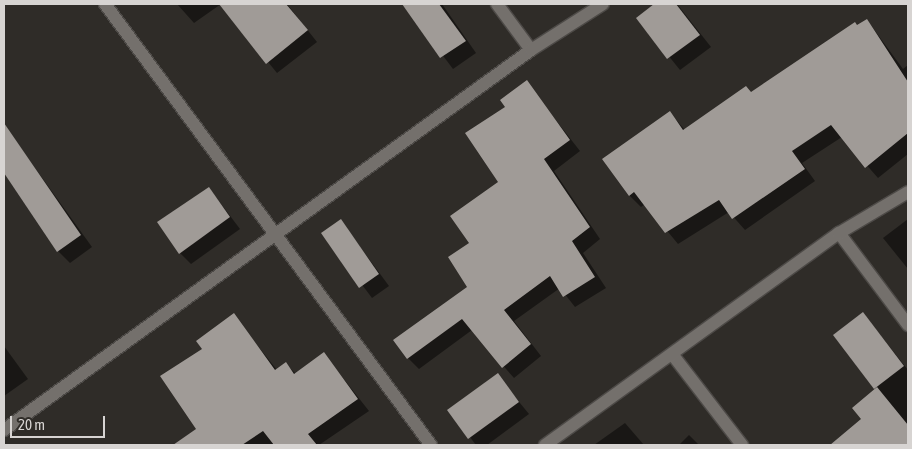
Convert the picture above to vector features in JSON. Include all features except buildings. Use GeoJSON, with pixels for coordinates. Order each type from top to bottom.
{"type":"FeatureCollection","features":[{"type":"Feature","properties":{"kind":"street"},"geometry":{"type":"LineString","coordinates":[[105,4],[277,234],[431,445]]}},
{"type":"Feature","properties":{"kind":"street"},"geometry":{"type":"LineString","coordinates":[[497,4],[530,50]]}},
{"type":"Feature","properties":{"kind":"street"},"geometry":{"type":"LineString","coordinates":[[4,430],[530,50],[603,4]]}},
{"type":"Feature","properties":{"kind":"street"},"geometry":{"type":"LineString","coordinates":[[545,445],[839,233],[908,192]]}},
{"type":"Feature","properties":{"kind":"street"},"geometry":{"type":"LineString","coordinates":[[839,233],[908,324]]}},
{"type":"Feature","properties":{"kind":"street"},"geometry":{"type":"LineString","coordinates":[[672,354],[742,445]]}}]}
